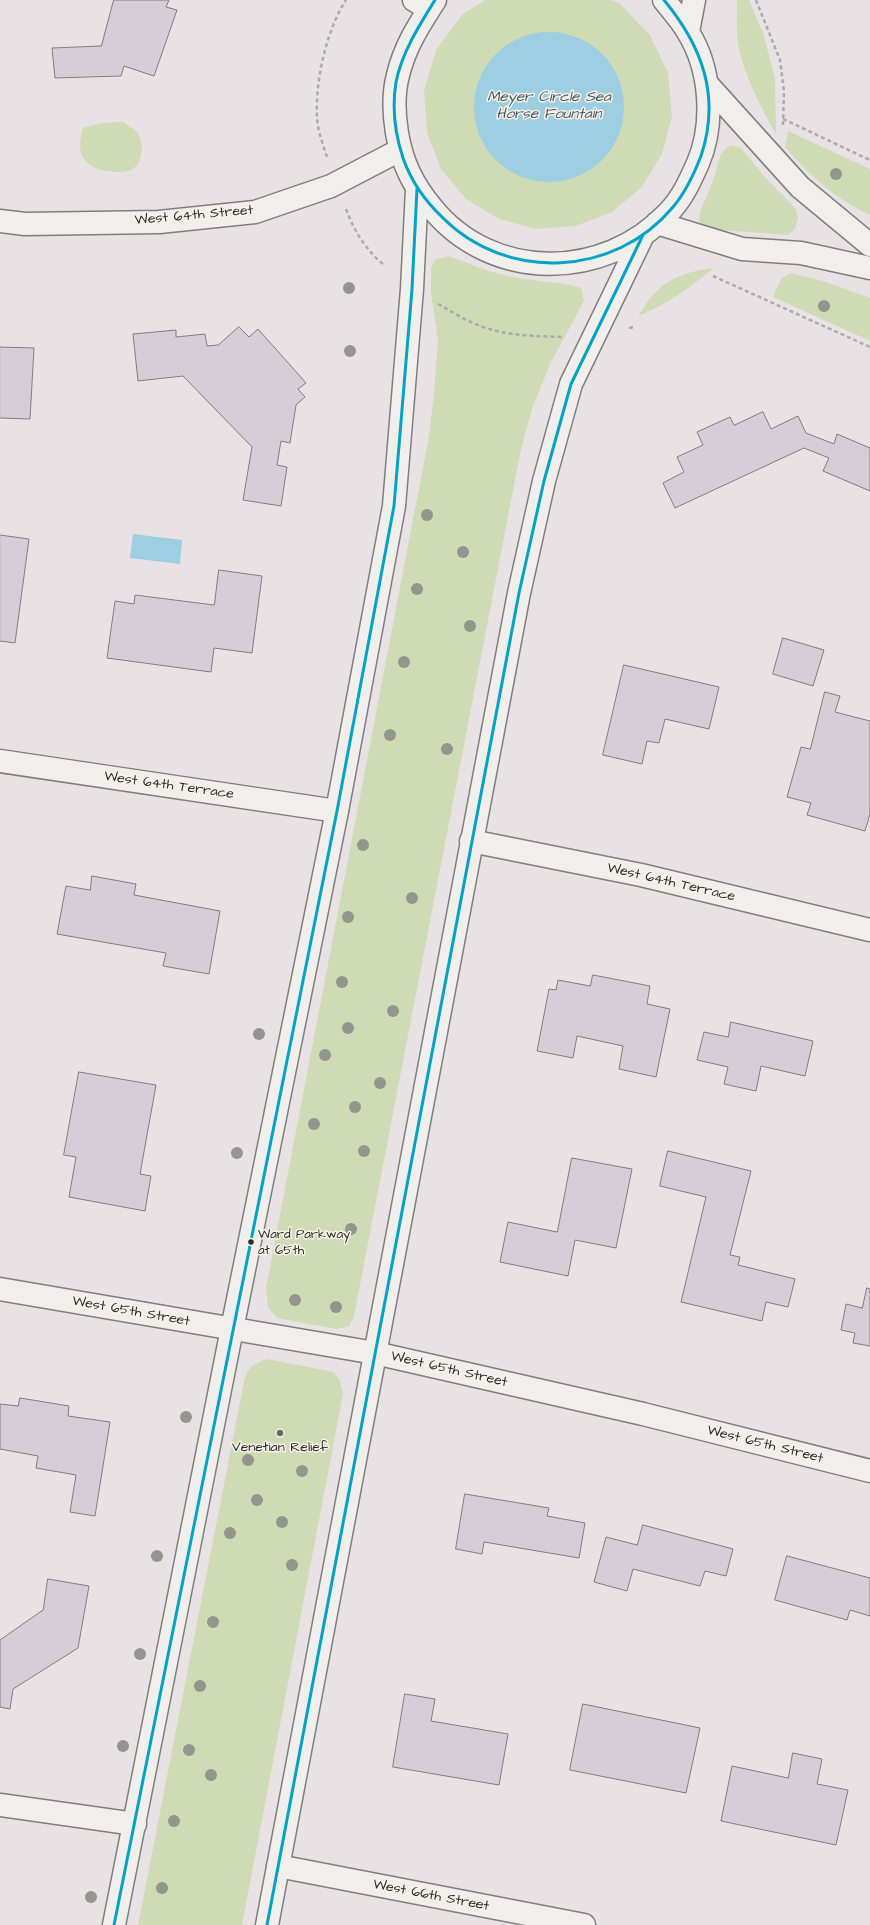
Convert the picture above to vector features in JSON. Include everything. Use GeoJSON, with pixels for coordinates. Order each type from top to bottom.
{"type":"FeatureCollection","features":[{"type":"Feature","properties":{"kind":"main road"},"geometry":{"type":"LineString","coordinates":[[426,3],[409,41],[397,76],[394,113],[400,150],[407,171],[417,190],[444,223],[479,247],[520,262],[563,265],[605,255],[650,229],[669,212],[689,184],[702,153],[708,119],[707,84],[700,57],[688,32],[664,0]]}},
{"type":"Feature","properties":{"kind":"main road"},"geometry":{"type":"LineString","coordinates":[[688,32],[694,0]]}},
{"type":"Feature","properties":{"kind":"main road"},"geometry":{"type":"LineString","coordinates":[[707,84],[800,187],[870,244]]}},
{"type":"Feature","properties":{"kind":"main road","name":"West 64th Street"},"geometry":{"type":"LineString","coordinates":[[0,221],[25,224],[159,222],[255,212],[331,186],[400,150]]}},
{"type":"Feature","properties":{"kind":"main road"},"geometry":{"type":"LineString","coordinates":[[114,1925],[232,1329],[337,812],[394,506],[412,289],[417,190]]}},
{"type":"Feature","properties":{"kind":"main road"},"geometry":{"type":"LineString","coordinates":[[650,229],[742,249],[800,253],[870,268]]}},
{"type":"Feature","properties":{"kind":"main road"},"geometry":{"type":"LineString","coordinates":[[267,1925],[471,841],[519,593],[544,481],[571,384],[650,229]]}},
{"type":"Feature","properties":{"kind":"main road","name":"West 64th Terrace"},"geometry":{"type":"LineString","coordinates":[[0,761],[337,812]]}},
{"type":"Feature","properties":{"kind":"main road","name":"West 64th Terrace"},"geometry":{"type":"LineString","coordinates":[[471,841],[641,875],[870,930]]}},
{"type":"Feature","properties":{"kind":"main road","name":"West 65th Street"},"geometry":{"type":"LineString","coordinates":[[0,1289],[375,1353],[643,1414],[870,1471]]}},
{"type":"Feature","properties":{"kind":"main road"},"geometry":{"type":"LineString","coordinates":[[0,1805],[135,1824]]}},
{"type":"Feature","properties":{"kind":"main road","name":"West 66th Street"},"geometry":{"type":"LineString","coordinates":[[278,1866],[584,1925]]}},
{"type":"Feature","properties":{"kind":"path"},"geometry":{"type":"LineString","coordinates":[[329,164],[319,131],[318,93],[328,39],[338,13],[346,0]]}},
{"type":"Feature","properties":{"kind":"path"},"geometry":{"type":"LineString","coordinates":[[756,0],[780,60],[784,91],[784,126]]}},
{"type":"Feature","properties":{"kind":"path"},"geometry":{"type":"LineString","coordinates":[[784,119],[870,160]]}},
{"type":"Feature","properties":{"kind":"path"},"geometry":{"type":"LineString","coordinates":[[344,206],[353,226],[376,258]]}},
{"type":"Feature","properties":{"kind":"path"},"geometry":{"type":"LineString","coordinates":[[713,276],[870,348]]}},
{"type":"Feature","properties":{"kind":"path"},"geometry":{"type":"LineString","coordinates":[[432,301],[472,323],[497,331],[524,335],[565,337]]}},
{"type":"Feature","properties":{"kind":"green space"},"geometry":{"type":"Polygon","coordinates":[[[485,0],[611,0],[620,4],[650,35],[668,73],[672,116],[662,154],[642,187],[612,212],[576,226],[537,229],[499,219],[466,199],[441,169],[427,133],[424,91],[436,50],[462,15],[485,0]]]}},
{"type":"Feature","properties":{"kind":"green space"},"geometry":{"type":"Polygon","coordinates":[[[737,0],[749,0],[763,33],[775,78],[776,134],[753,90],[740,54],[737,32],[737,0]]]}},
{"type":"Feature","properties":{"kind":"green space"},"geometry":{"type":"Polygon","coordinates":[[[123,122],[136,131],[141,140],[142,152],[139,163],[131,170],[119,172],[98,169],[86,161],[82,156],[80,144],[83,128],[102,123],[123,122]]]}},
{"type":"Feature","properties":{"kind":"green space"},"geometry":{"type":"Polygon","coordinates":[[[788,131],[870,169],[870,215],[844,201],[814,178],[785,147],[788,131]]]}},
{"type":"Feature","properties":{"kind":"green space"},"geometry":{"type":"Polygon","coordinates":[[[730,145],[741,148],[763,175],[796,209],[798,218],[795,229],[788,235],[709,229],[699,221],[700,212],[711,186],[721,154],[730,145]]]}},
{"type":"Feature","properties":{"kind":"green space"},"geometry":{"type":"Polygon","coordinates":[[[449,256],[504,275],[572,285],[581,288],[584,301],[551,362],[532,409],[521,449],[354,1316],[349,1326],[337,1329],[277,1318],[268,1307],[266,1288],[429,436],[438,339],[431,294],[431,267],[436,259],[449,256]]]}},
{"type":"Feature","properties":{"kind":"green space"},"geometry":{"type":"Polygon","coordinates":[[[714,268],[687,289],[659,307],[638,316],[653,295],[667,283],[682,275],[698,270],[714,268]]]}},
{"type":"Feature","properties":{"kind":"green space"},"geometry":{"type":"Polygon","coordinates":[[[790,273],[823,281],[870,298],[870,341],[773,297],[781,279],[790,273]]]}},
{"type":"Feature","properties":{"kind":"green space"},"geometry":{"type":"Polygon","coordinates":[[[267,1359],[333,1372],[340,1380],[343,1394],[242,1925],[138,1925],[243,1387],[250,1368],[267,1359]]]}},
{"type":"Feature","properties":{"kind":"water","name":"Meyer Circle Sea Horse Fountain"},"geometry":{"type":"Polygon","coordinates":[[[549,32],[571,35],[591,45],[602,54],[611,65],[621,85],[624,107],[621,129],[611,149],[602,160],[591,169],[571,179],[549,182],[527,179],[507,169],[496,160],[487,149],[477,129],[474,107],[477,85],[487,65],[496,54],[507,45],[527,35],[549,32]]]}},
{"type":"Feature","properties":{"kind":"water"},"geometry":{"type":"Polygon","coordinates":[[[133,534],[182,540],[180,564],[130,558],[133,534]]]}},
{"type":"Feature","properties":{"kind":"building"},"geometry":{"type":"Polygon","coordinates":[[[114,0],[169,0],[166,7],[177,10],[154,76],[124,66],[121,76],[55,78],[52,48],[101,46],[114,0]]]}},
{"type":"Feature","properties":{"kind":"building"},"geometry":{"type":"Polygon","coordinates":[[[239,327],[249,337],[258,329],[306,383],[298,389],[305,397],[296,405],[290,443],[281,441],[277,465],[287,467],[281,506],[243,500],[252,447],[183,376],[138,381],[133,334],[176,330],[176,337],[205,334],[207,346],[218,345],[239,327]]]}},
{"type":"Feature","properties":{"kind":"building"},"geometry":{"type":"Polygon","coordinates":[[[0,347],[34,348],[30,419],[0,418],[0,347]]]}},
{"type":"Feature","properties":{"kind":"building"},"geometry":{"type":"Polygon","coordinates":[[[763,412],[771,429],[798,416],[806,433],[834,444],[837,434],[870,448],[870,491],[823,471],[829,458],[804,448],[675,508],[663,483],[684,472],[677,457],[703,445],[697,432],[730,417],[734,425],[763,412]]]}},
{"type":"Feature","properties":{"kind":"building"},"geometry":{"type":"Polygon","coordinates":[[[0,535],[29,539],[15,643],[0,641],[0,535]]]}},
{"type":"Feature","properties":{"kind":"building"},"geometry":{"type":"Polygon","coordinates":[[[219,570],[262,576],[252,653],[214,648],[211,672],[107,658],[115,601],[134,604],[135,595],[214,605],[219,570]]]}},
{"type":"Feature","properties":{"kind":"building"},"geometry":{"type":"Polygon","coordinates":[[[783,638],[824,650],[813,686],[773,674],[783,638]]]}},
{"type":"Feature","properties":{"kind":"building"},"geometry":{"type":"Polygon","coordinates":[[[624,665],[719,687],[709,729],[665,719],[659,743],[647,741],[642,764],[603,755],[624,665]]]}},
{"type":"Feature","properties":{"kind":"building"},"geometry":{"type":"Polygon","coordinates":[[[825,692],[840,696],[835,712],[870,721],[870,814],[865,831],[807,815],[811,803],[787,797],[801,747],[810,749],[825,692]]]}},
{"type":"Feature","properties":{"kind":"building"},"geometry":{"type":"Polygon","coordinates":[[[92,876],[136,884],[134,895],[220,911],[209,974],[163,966],[166,953],[57,934],[66,886],[90,890],[92,876]]]}},
{"type":"Feature","properties":{"kind":"building"},"geometry":{"type":"Polygon","coordinates":[[[593,975],[650,986],[647,1004],[670,1009],[656,1077],[619,1069],[623,1046],[577,1036],[573,1058],[537,1051],[549,989],[556,990],[558,980],[590,986],[593,975]]]}},
{"type":"Feature","properties":{"kind":"building"},"geometry":{"type":"Polygon","coordinates":[[[731,1022],[813,1041],[805,1076],[761,1066],[756,1091],[724,1084],[728,1067],[697,1060],[704,1032],[728,1037],[731,1022]]]}},
{"type":"Feature","properties":{"kind":"building"},"geometry":{"type":"Polygon","coordinates":[[[79,1072],[156,1085],[140,1174],[151,1176],[145,1211],[69,1197],[76,1157],[64,1155],[79,1072]]]}},
{"type":"Feature","properties":{"kind":"building"},"geometry":{"type":"Polygon","coordinates":[[[668,1151],[751,1171],[730,1255],[740,1257],[738,1265],[795,1279],[788,1307],[766,1302],[762,1321],[681,1302],[706,1197],[660,1186],[668,1151]]]}},
{"type":"Feature","properties":{"kind":"building"},"geometry":{"type":"Polygon","coordinates":[[[572,1158],[632,1169],[616,1248],[575,1240],[568,1276],[500,1262],[508,1222],[557,1232],[572,1158]]]}},
{"type":"Feature","properties":{"kind":"building"},"geometry":{"type":"Polygon","coordinates":[[[867,1288],[870,1289],[870,1346],[853,1343],[855,1333],[841,1330],[846,1304],[862,1308],[867,1288]]]}},
{"type":"Feature","properties":{"kind":"building"},"geometry":{"type":"Polygon","coordinates":[[[20,1398],[69,1406],[68,1416],[110,1422],[95,1516],[70,1512],[76,1475],[36,1468],[38,1456],[0,1449],[0,1404],[18,1406],[20,1398]]]}},
{"type":"Feature","properties":{"kind":"building"},"geometry":{"type":"Polygon","coordinates":[[[465,1494],[549,1508],[547,1516],[585,1523],[579,1558],[484,1542],[482,1554],[456,1549],[465,1494]]]}},
{"type":"Feature","properties":{"kind":"building"},"geometry":{"type":"Polygon","coordinates":[[[643,1525],[733,1549],[726,1576],[705,1571],[700,1586],[633,1569],[627,1591],[594,1582],[606,1537],[637,1545],[643,1525]]]}},
{"type":"Feature","properties":{"kind":"building"},"geometry":{"type":"Polygon","coordinates":[[[787,1556],[870,1578],[870,1616],[850,1610],[847,1620],[775,1600],[787,1556]]]}},
{"type":"Feature","properties":{"kind":"building"},"geometry":{"type":"Polygon","coordinates":[[[48,1579],[89,1586],[78,1648],[13,1689],[10,1709],[0,1707],[0,1640],[43,1610],[48,1579]]]}},
{"type":"Feature","properties":{"kind":"building"},"geometry":{"type":"Polygon","coordinates":[[[405,1694],[435,1699],[431,1721],[508,1734],[499,1785],[393,1767],[405,1694]]]}},
{"type":"Feature","properties":{"kind":"building"},"geometry":{"type":"Polygon","coordinates":[[[583,1704],[700,1728],[686,1793],[570,1770],[583,1704]]]}},
{"type":"Feature","properties":{"kind":"building"},"geometry":{"type":"Polygon","coordinates":[[[793,1753],[822,1759],[817,1784],[848,1790],[836,1845],[721,1821],[732,1766],[788,1778],[793,1753]]]}},
{"type":"Feature","properties":{"kind":"transit line"},"geometry":{"type":"LineString","coordinates":[[435,0],[417,29],[402,60],[396,82],[394,101],[396,130],[403,158],[410,175],[419,190],[436,211],[469,239],[498,253],[529,261],[560,263],[592,258],[622,247],[649,230],[673,207],[682,195],[701,156],[707,134],[709,113],[708,92],[704,73],[698,54],[689,35],[664,0]]}},
{"type":"Feature","properties":{"kind":"transit line"},"geometry":{"type":"LineString","coordinates":[[114,1925],[337,811],[394,506],[412,289],[417,189]]}},
{"type":"Feature","properties":{"kind":"transit line"},"geometry":{"type":"LineString","coordinates":[[267,1925],[519,593],[544,481],[571,384],[643,235]]}},
{"type":"Feature","properties":{"kind":"place","name":"Ward Parkway at 65th"},"geometry":{"type":"Point","coordinates":[251,1242]}},
{"type":"Feature","properties":{"kind":"place","name":"Venetian Relief"},"geometry":{"type":"Point","coordinates":[280,1433]}}]}
